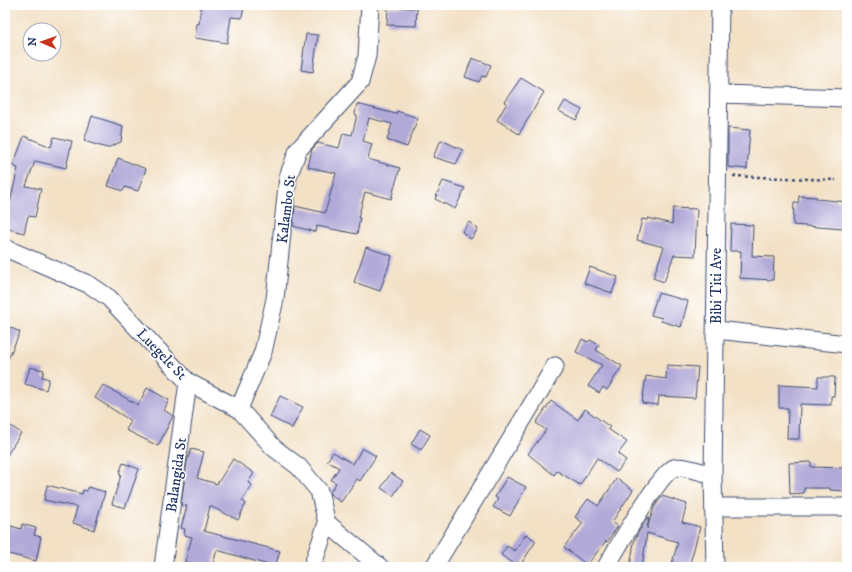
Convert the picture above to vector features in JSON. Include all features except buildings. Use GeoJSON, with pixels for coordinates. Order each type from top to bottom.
{"type":"FeatureCollection","features":[{"type":"Feature","properties":{"kind":"street","name":"Kalambo St"},"geometry":{"type":"LineString","coordinates":[[238,409],[263,352],[275,299],[288,177],[298,150],[360,82],[367,56],[370,5]]}},
{"type":"Feature","properties":{"kind":"street","name":"Bibi Titi Ave"},"geometry":{"type":"LineString","coordinates":[[715,567],[713,475],[720,5]]}},
{"type":"Feature","properties":{"kind":"street"},"geometry":{"type":"LineString","coordinates":[[719,94],[847,98]]}},
{"type":"Feature","properties":{"kind":"street","name":"Luegele St"},"geometry":{"type":"LineString","coordinates":[[5,248],[90,285],[109,298],[188,382],[238,409],[274,448],[299,467],[319,492],[327,523]]}},
{"type":"Feature","properties":{"kind":"street"},"geometry":{"type":"LineString","coordinates":[[716,330],[847,344]]}},
{"type":"Feature","properties":{"kind":"street"},"geometry":{"type":"LineString","coordinates":[[434,567],[555,366]]}},
{"type":"Feature","properties":{"kind":"street","name":"Balangida St"},"geometry":{"type":"LineString","coordinates":[[163,567],[188,382]]}},
{"type":"Feature","properties":{"kind":"street"},"geometry":{"type":"LineString","coordinates":[[606,567],[665,475],[674,468],[683,468],[713,475]]}},
{"type":"Feature","properties":{"kind":"street"},"geometry":{"type":"LineString","coordinates":[[714,507],[847,507]]}},
{"type":"Feature","properties":{"kind":"street"},"geometry":{"type":"LineString","coordinates":[[312,567],[327,523],[380,567]]}},
{"type":"Feature","properties":{"kind":"path"},"geometry":{"type":"LineString","coordinates":[[717,175],[836,180]]}}]}
